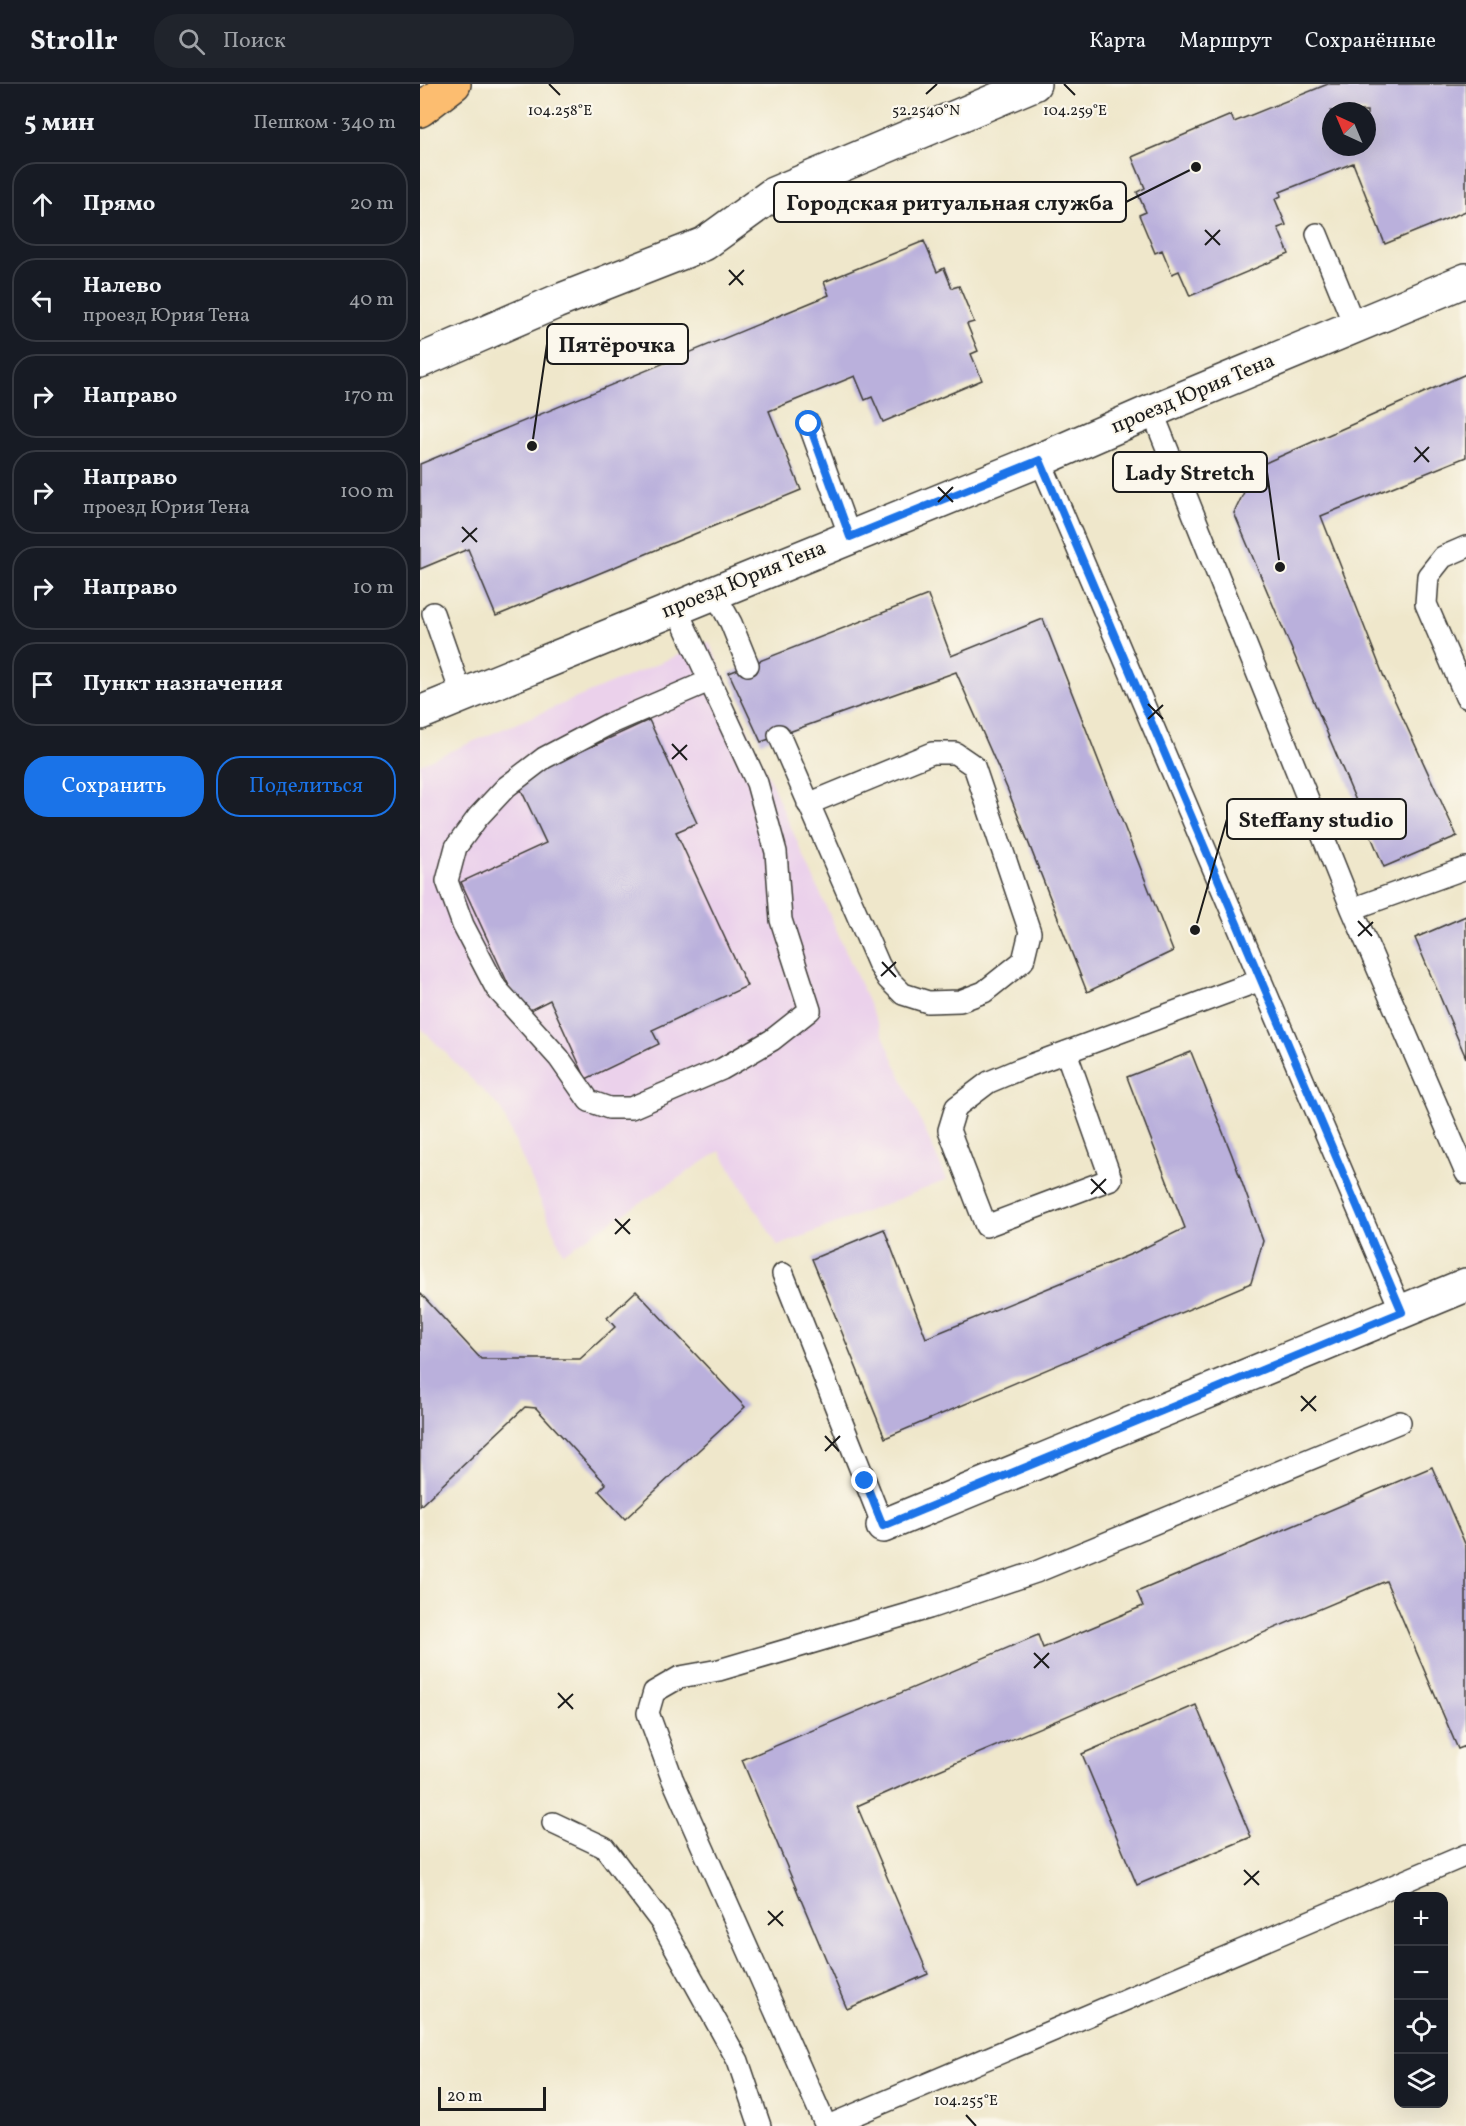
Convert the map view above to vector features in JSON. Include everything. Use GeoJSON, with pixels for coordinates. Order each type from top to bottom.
{"type":"FeatureCollection","features":[{"type":"Feature","properties":{"kind":"main road"},"geometry":{"type":"LineString","coordinates":[[420,110],[454,84]]}},
{"type":"Feature","properties":{"kind":"street"},"geometry":{"type":"LineString","coordinates":[[420,361],[556,302],[704,244],[773,194],[1034,84]]}},
{"type":"Feature","properties":{"kind":"street","name":"проезд Юрия Тена"},"geometry":{"type":"LineString","coordinates":[[420,713],[1040,460],[1466,280]]}},
{"type":"Feature","properties":{"kind":"street"},"geometry":{"type":"LineString","coordinates":[[883,1526],[1466,1285]]}},
{"type":"Feature","properties":{"kind":"lane"},"geometry":{"type":"LineString","coordinates":[[1317,234],[1354,327]]}},
{"type":"Feature","properties":{"kind":"lane"},"geometry":{"type":"LineString","coordinates":[[1152,411],[1352,909],[1466,1173]]}},
{"type":"Feature","properties":{"kind":"lane"},"geometry":{"type":"LineString","coordinates":[[809,424],[850,537]]}},
{"type":"Feature","properties":{"kind":"lane"},"geometry":{"type":"LineString","coordinates":[[1040,460],[1402,1312]]}},
{"type":"Feature","properties":{"kind":"lane"},"geometry":{"type":"LineString","coordinates":[[1466,547],[1443,557],[1428,576],[1426,604],[1466,697]]}},
{"type":"Feature","properties":{"kind":"lane"},"geometry":{"type":"LineString","coordinates":[[714,592],[731,623],[748,665]]}},
{"type":"Feature","properties":{"kind":"lane"},"geometry":{"type":"LineString","coordinates":[[676,608],[757,783],[776,852],[781,920],[810,1010],[772,1040],[722,1069],[631,1108],[609,1108],[590,1101],[559,1058],[496,988],[463,925],[447,881],[456,848],[478,817],[506,787],[544,758],[609,724],[709,681]]}},
{"type":"Feature","properties":{"kind":"lane"},"geometry":{"type":"LineString","coordinates":[[433,613],[462,696]]}},
{"type":"Feature","properties":{"kind":"lane"},"geometry":{"type":"LineString","coordinates":[[779,735],[808,804],[879,965],[888,979],[903,994],[928,1002],[960,1001],[984,992],[1023,961],[1030,932],[1025,889],[974,766],[955,753],[932,753],[808,804]]}},
{"type":"Feature","properties":{"kind":"lane"},"geometry":{"type":"LineString","coordinates":[[1352,909],[1466,868]]}},
{"type":"Feature","properties":{"kind":"lane"},"geometry":{"type":"LineString","coordinates":[[1066,1052],[1111,1179],[986,1226],[949,1130],[956,1107],[988,1082],[1066,1052],[1261,980]]}},
{"type":"Feature","properties":{"kind":"lane"},"geometry":{"type":"LineString","coordinates":[[783,1274],[883,1526]]}},
{"type":"Feature","properties":{"kind":"lane"},"geometry":{"type":"LineString","coordinates":[[1400,1422],[1036,1572],[929,1608],[719,1670],[680,1677],[654,1692],[648,1713],[672,1778],[827,2126],[1466,1855]]}},
{"type":"Feature","properties":{"kind":"lane"},"geometry":{"type":"LineString","coordinates":[[553,1823],[604,1847],[661,1922],[738,2061],[760,2126]]}},
{"type":"Feature","properties":{"kind":"shaded area"},"geometry":{"type":"Polygon","coordinates":[[[709,642],[947,1180],[778,1246],[720,1151],[563,1253],[501,1109],[420,1027],[420,764],[709,642]]]}},
{"type":"Feature","properties":{"kind":"building"},"geometry":{"type":"Polygon","coordinates":[[[1328,84],[1466,84],[1466,211],[1385,244],[1353,163],[1280,192],[1281,196],[1275,199],[1286,225],[1278,228],[1289,254],[1190,296],[1179,271],[1172,274],[1162,250],[1155,253],[1139,215],[1146,212],[1137,192],[1145,188],[1132,157],[1231,115],[1234,122],[1328,84]]]}},
{"type":"Feature","properties":{"kind":"building"},"geometry":{"type":"Polygon","coordinates":[[[924,241],[937,272],[944,268],[952,288],[959,286],[974,322],[967,324],[978,351],[971,354],[982,380],[883,422],[872,397],[865,400],[855,376],[769,411],[801,490],[496,616],[468,549],[420,569],[420,464],[829,295],[824,282],[924,241]]]}},
{"type":"Feature","properties":{"kind":"building"},"geometry":{"type":"Polygon","coordinates":[[[1466,374],[1466,457],[1321,516],[1384,677],[1457,836],[1384,867],[1234,513],[1256,467],[1466,374]]]}},
{"type":"Feature","properties":{"kind":"building"},"geometry":{"type":"Polygon","coordinates":[[[928,595],[951,656],[1043,619],[1173,951],[1087,992],[1007,788],[956,672],[761,742],[729,673],[928,595]]]}},
{"type":"Feature","properties":{"kind":"building"},"geometry":{"type":"Polygon","coordinates":[[[649,720],[697,823],[676,832],[747,986],[652,1030],[659,1044],[586,1079],[550,1000],[522,1014],[461,882],[546,843],[517,781],[649,720]]]}},
{"type":"Feature","properties":{"kind":"building"},"geometry":{"type":"Polygon","coordinates":[[[1466,916],[1466,1058],[1415,938],[1466,916]]]}},
{"type":"Feature","properties":{"kind":"building"},"geometry":{"type":"Polygon","coordinates":[[[1191,1052],[1263,1241],[1251,1283],[885,1438],[812,1259],[884,1229],[926,1338],[1134,1253],[1185,1228],[1127,1077],[1191,1052]]]}},
{"type":"Feature","properties":{"kind":"building"},"geometry":{"type":"Polygon","coordinates":[[[636,1291],[745,1407],[625,1519],[599,1491],[606,1484],[536,1408],[525,1407],[420,1506],[420,1293],[481,1359],[580,1359],[615,1327],[607,1318],[636,1291]]]}},
{"type":"Feature","properties":{"kind":"building"},"geometry":{"type":"Polygon","coordinates":[[[1432,1467],[1466,1546],[1466,1746],[1458,1749],[1386,1581],[911,1782],[857,1806],[928,1974],[847,2009],[742,1760],[1038,1635],[1043,1648],[1143,1606],[1137,1592],[1432,1467]]]}},
{"type":"Feature","properties":{"kind":"building"},"geometry":{"type":"Polygon","coordinates":[[[1196,1705],[1251,1837],[1137,1885],[1082,1754],[1196,1705]]]}},
{"type":"Feature","properties":{"kind":"place","name":"Городская ритуальная служба"},"geometry":{"type":"Point","coordinates":[1196,167]}},
{"type":"Feature","properties":{"kind":"place","name":"Пятёрочка"},"geometry":{"type":"Point","coordinates":[532,446]}},
{"type":"Feature","properties":{"kind":"place","name":"Lady Stretch"},"geometry":{"type":"Point","coordinates":[1280,567]}},
{"type":"Feature","properties":{"kind":"place","name":"Steffany studio"},"geometry":{"type":"Point","coordinates":[1195,930]}},
{"type":"Feature","properties":{"kind":"route"},"geometry":{"type":"LineString","coordinates":[[809,424],[850,537],[1040,460],[1402,1312],[883,1526],[865,1481]]}}]}
